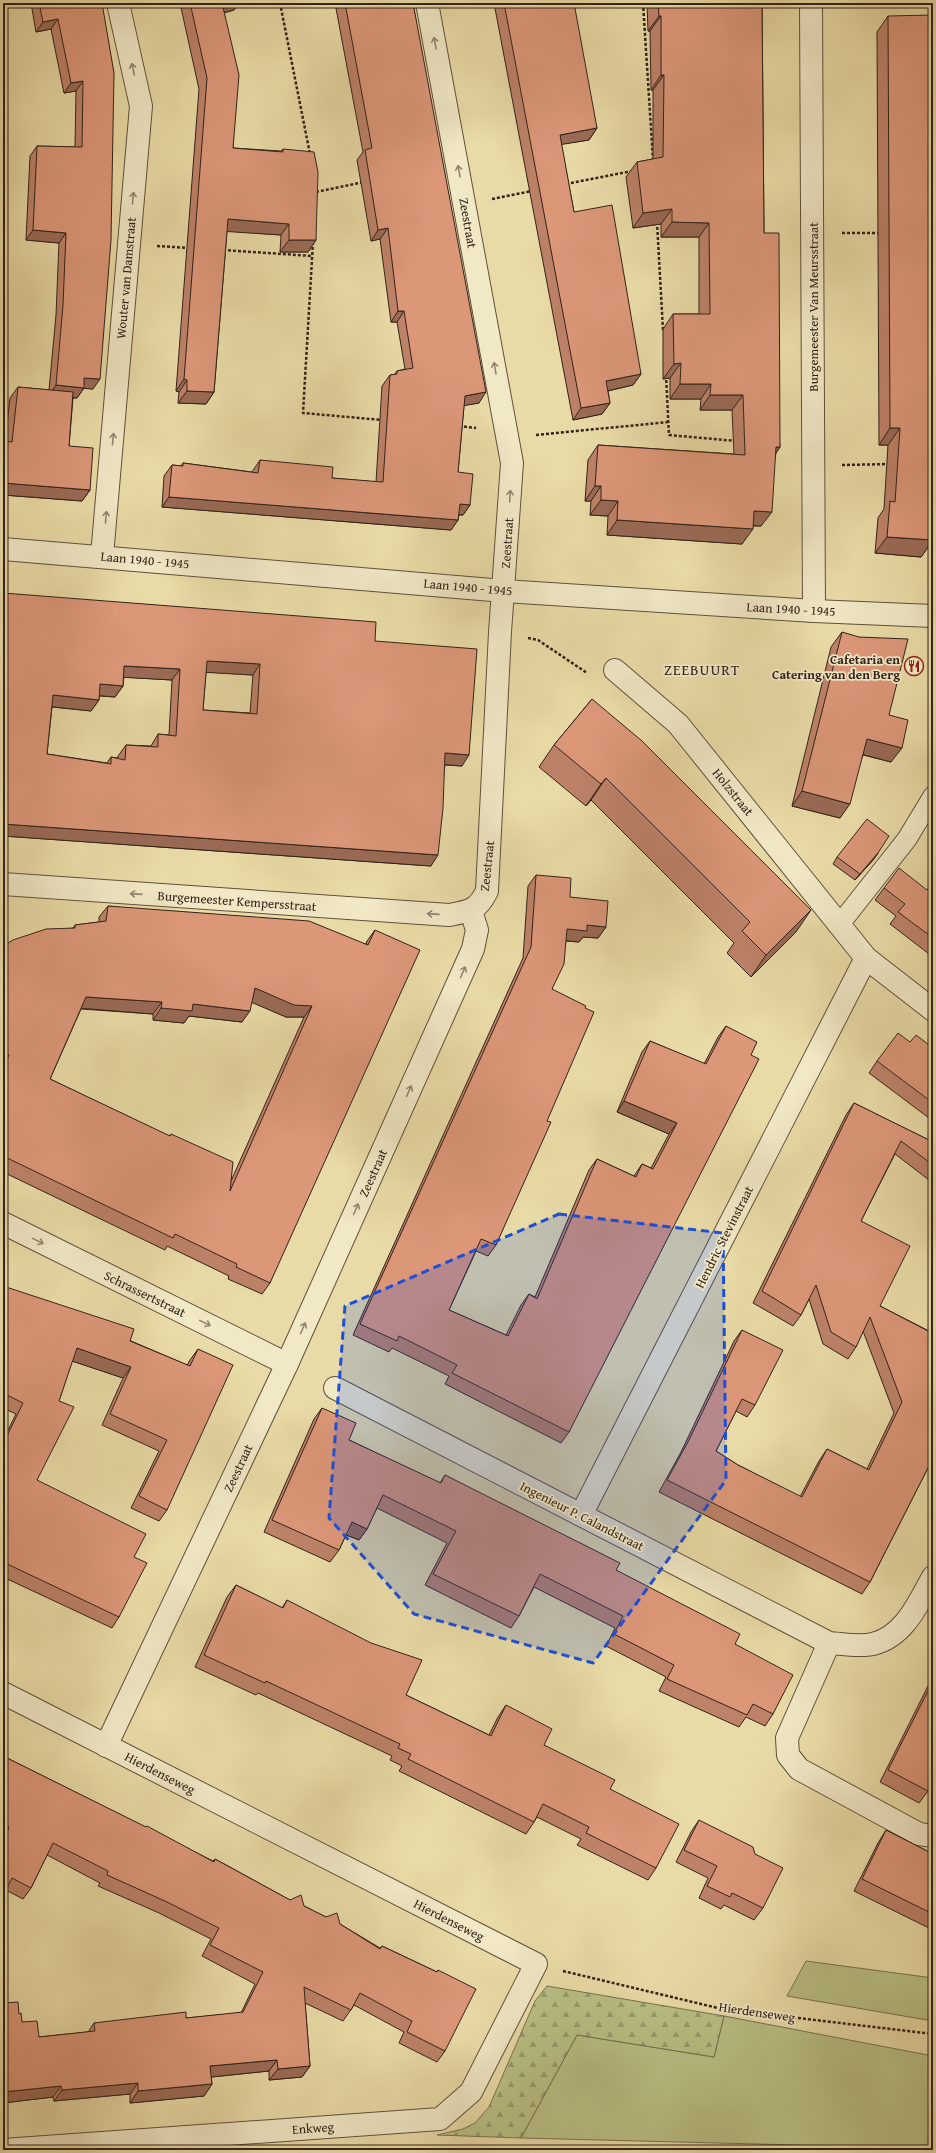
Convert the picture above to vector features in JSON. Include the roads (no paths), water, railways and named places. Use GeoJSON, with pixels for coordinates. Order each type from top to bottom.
{"type":"FeatureCollection","features":[{"type":"Feature","properties":{"kind":"street","name":"Wouter van Damstraat"},"geometry":{"type":"LineString","coordinates":[[102,556],[141,106],[118,3]]}},
{"type":"Feature","properties":{"kind":"street","name":"Zeestraat"},"geometry":{"type":"LineString","coordinates":[[106,1746],[287,1364],[473,949],[477,930],[471,911],[481,904],[487,891],[500,632],[512,463],[427,3]]}},
{"type":"Feature","properties":{"kind":"street","name":"Burgemeester Van Meursstraat"},"geometry":{"type":"LineString","coordinates":[[811,3],[814,611]]}},
{"type":"Feature","properties":{"kind":"street","name":"Laan 1940 - 1945"},"geometry":{"type":"LineString","coordinates":[[3,549],[102,556],[504,591],[814,611],[933,616]]}},
{"type":"Feature","properties":{"kind":"street","name":"Holzstraat"},"geometry":{"type":"LineString","coordinates":[[615,670],[678,724],[866,958],[933,1010]]}},
{"type":"Feature","properties":{"kind":"street","name":"Burgemeester Kempersstraat"},"geometry":{"type":"LineString","coordinates":[[3,884],[449,915],[471,911]]}},
{"type":"Feature","properties":{"kind":"street","name":"Hendric Stevinstraat"},"geometry":{"type":"LineString","coordinates":[[581,1515],[866,958]]}},
{"type":"Feature","properties":{"kind":"street","name":"Schrassertstraat"},"geometry":{"type":"LineString","coordinates":[[3,1223],[287,1364]]}},
{"type":"Feature","properties":{"kind":"street","name":"Ingenieur P. Calandstraat"},"geometry":{"type":"LineString","coordinates":[[335,1388],[830,1643]]}},
{"type":"Feature","properties":{"kind":"street"},"geometry":{"type":"LineString","coordinates":[[933,1577],[911,1616],[895,1635],[872,1644],[830,1643],[787,1738],[788,1755],[799,1769],[919,1834],[933,1836]]}},
{"type":"Feature","properties":{"kind":"street","name":"Hierdenseweg"},"geometry":{"type":"LineString","coordinates":[[3,1693],[536,1964]]}},
{"type":"Feature","properties":{"kind":"street","name":"Enkweg"},"geometry":{"type":"LineString","coordinates":[[3,2150],[440,2119],[471,2092],[536,1964]]}},
{"type":"Feature","properties":{"kind":"lane"},"geometry":{"type":"LineString","coordinates":[[839,925],[907,839],[933,796]]}},
{"type":"Feature","properties":{"kind":"place","name":"Cafetaria en Catering van den Berg"},"geometry":{"type":"Point","coordinates":[914,666]}},
{"type":"Feature","properties":{"kind":"district","name":"ZEEBUURT"},"geometry":{"type":"Point","coordinates":[702,669]}}]}
